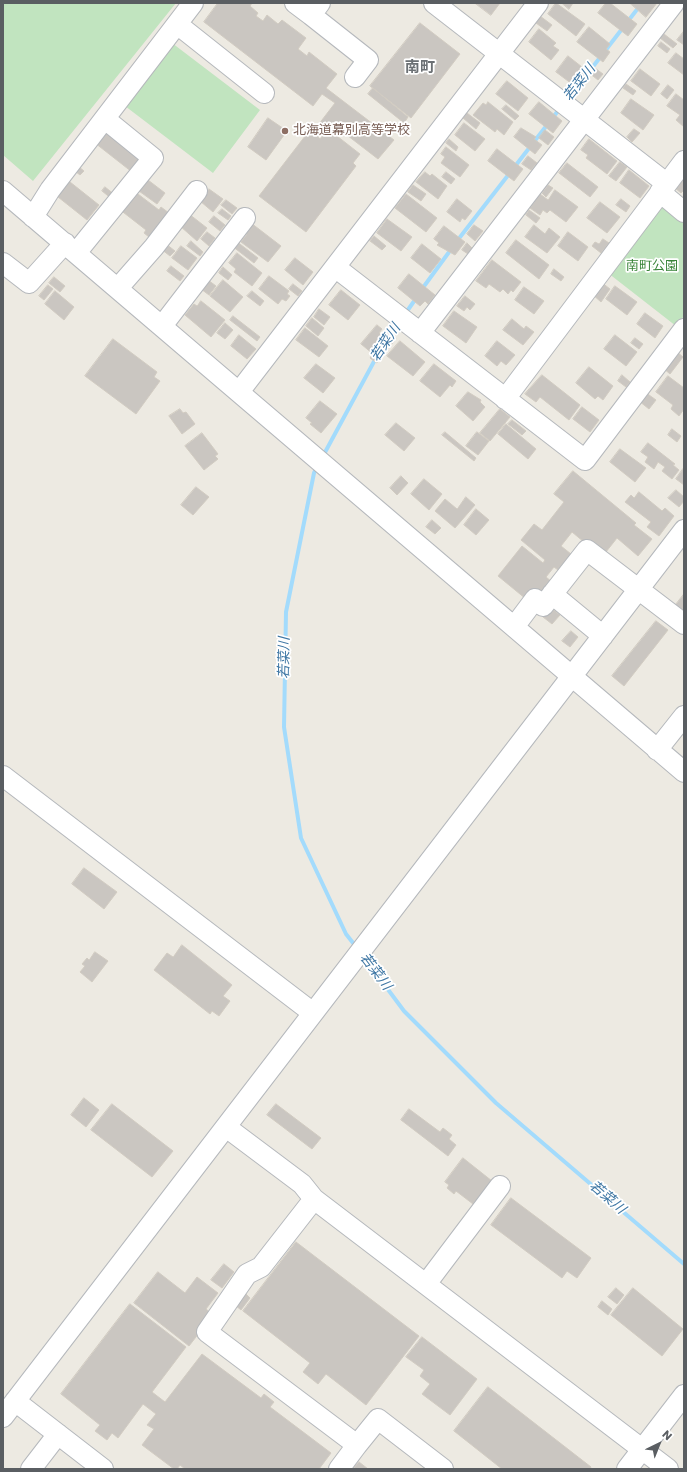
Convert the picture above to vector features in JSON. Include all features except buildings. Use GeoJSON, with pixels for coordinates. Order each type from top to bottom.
{"type":"FeatureCollection","features":[{"type":"Feature","properties":{"kind":"street"},"geometry":{"type":"LineString","coordinates":[[33,216],[50,190],[193,3]]}},
{"type":"Feature","properties":{"kind":"street"},"geometry":{"type":"LineString","coordinates":[[295,3],[315,9],[368,60],[355,77]]}},
{"type":"Feature","properties":{"kind":"street"},"geometry":{"type":"LineString","coordinates":[[239,392],[538,3]]}},
{"type":"Feature","properties":{"kind":"street"},"geometry":{"type":"LineString","coordinates":[[420,333],[674,3]]}},
{"type":"Feature","properties":{"kind":"street"},"geometry":{"type":"LineString","coordinates":[[447,7],[499,54],[585,120],[663,188],[684,212]]}},
{"type":"Feature","properties":{"kind":"street"},"geometry":{"type":"LineString","coordinates":[[177,24],[264,93]]}},
{"type":"Feature","properties":{"kind":"street"},"geometry":{"type":"LineString","coordinates":[[3,262],[29,284],[70,248],[153,158],[105,119]]}},
{"type":"Feature","properties":{"kind":"street"},"geometry":{"type":"LineString","coordinates":[[505,399],[684,160]]}},
{"type":"Feature","properties":{"kind":"street"},"geometry":{"type":"LineString","coordinates":[[3,191],[684,772]]}},
{"type":"Feature","properties":{"kind":"street"},"geometry":{"type":"LineString","coordinates":[[118,288],[154,247],[197,191]]}},
{"type":"Feature","properties":{"kind":"street"},"geometry":{"type":"LineString","coordinates":[[162,326],[245,218]]}},
{"type":"Feature","properties":{"kind":"street"},"geometry":{"type":"LineString","coordinates":[[335,267],[585,460],[684,329]]}},
{"type":"Feature","properties":{"kind":"street"},"geometry":{"type":"LineString","coordinates":[[3,1416],[572,677],[638,589],[682,537]]}},
{"type":"Feature","properties":{"kind":"street"},"geometry":{"type":"LineString","coordinates":[[514,627],[535,599],[542,606],[587,550],[684,624]]}},
{"type":"Feature","properties":{"kind":"street"},"geometry":{"type":"LineString","coordinates":[[552,594],[603,636]]}},
{"type":"Feature","properties":{"kind":"street"},"geometry":{"type":"LineString","coordinates":[[657,750],[684,716]]}},
{"type":"Feature","properties":{"kind":"street"},"geometry":{"type":"LineString","coordinates":[[3,776],[313,1013]]}},
{"type":"Feature","properties":{"kind":"street"},"geometry":{"type":"LineString","coordinates":[[226,1127],[302,1184],[314,1199],[668,1469]]}},
{"type":"Feature","properties":{"kind":"street"},"geometry":{"type":"LineString","coordinates":[[426,1284],[500,1186]]}},
{"type":"Feature","properties":{"kind":"street"},"geometry":{"type":"LineString","coordinates":[[314,1199],[262,1267],[247,1274],[207,1332],[357,1445]]}},
{"type":"Feature","properties":{"kind":"street"},"geometry":{"type":"LineString","coordinates":[[627,1469],[684,1395]]}},
{"type":"Feature","properties":{"kind":"street"},"geometry":{"type":"LineString","coordinates":[[15,1401],[102,1469]]}},
{"type":"Feature","properties":{"kind":"street"},"geometry":{"type":"LineString","coordinates":[[339,1469],[378,1419],[443,1469]]}},
{"type":"Feature","properties":{"kind":"street"},"geometry":{"type":"LineString","coordinates":[[31,1469],[58,1434]]}},
{"type":"Feature","properties":{"kind":"green space"},"geometry":{"type":"Polygon","coordinates":[[[3,3],[176,3],[33,181],[3,155],[3,3]]]}},
{"type":"Feature","properties":{"kind":"green space"},"geometry":{"type":"Polygon","coordinates":[[[172,43],[260,110],[213,173],[125,106],[172,43]]]}},
{"type":"Feature","properties":{"kind":"green space","name":"南町公園"},"geometry":{"type":"Polygon","coordinates":[[[661,204],[684,222],[684,316],[676,326],[608,273],[661,204]]]}},
{"type":"Feature","properties":{"kind":"waterway","name":"若菜川"},"geometry":{"type":"LineString","coordinates":[[568,99],[642,3]]}},
{"type":"Feature","properties":{"kind":"waterway","name":"若菜川"},"geometry":{"type":"LineString","coordinates":[[457,241],[561,107]]}},
{"type":"Feature","properties":{"kind":"waterway","name":"若菜川"},"geometry":{"type":"LineString","coordinates":[[422,289],[452,248]]}},
{"type":"Feature","properties":{"kind":"waterway","name":"若菜川"},"geometry":{"type":"LineString","coordinates":[[405,314],[417,297]]}},
{"type":"Feature","properties":{"kind":"waterway","name":"若菜川"},"geometry":{"type":"LineString","coordinates":[[384,346],[399,323]]}},
{"type":"Feature","properties":{"kind":"waterway","name":"若菜川"},"geometry":{"type":"LineString","coordinates":[[323,456],[377,356]]}},
{"type":"Feature","properties":{"kind":"waterway","name":"若菜川"},"geometry":{"type":"LineString","coordinates":[[317,467],[314,473],[286,612],[284,727],[301,838],[346,934],[357,948]]}},
{"type":"Feature","properties":{"kind":"waterway","name":"若菜川"},"geometry":{"type":"LineString","coordinates":[[363,956],[404,1011],[496,1103],[684,1264]]}},
{"type":"Feature","properties":{"kind":"place","name":"北海道幕別高等学校"},"geometry":{"type":"Point","coordinates":[285,131]}},
{"type":"Feature","properties":{"kind":"district","name":"南町"},"geometry":{"type":"Point","coordinates":[420,68]}}]}
